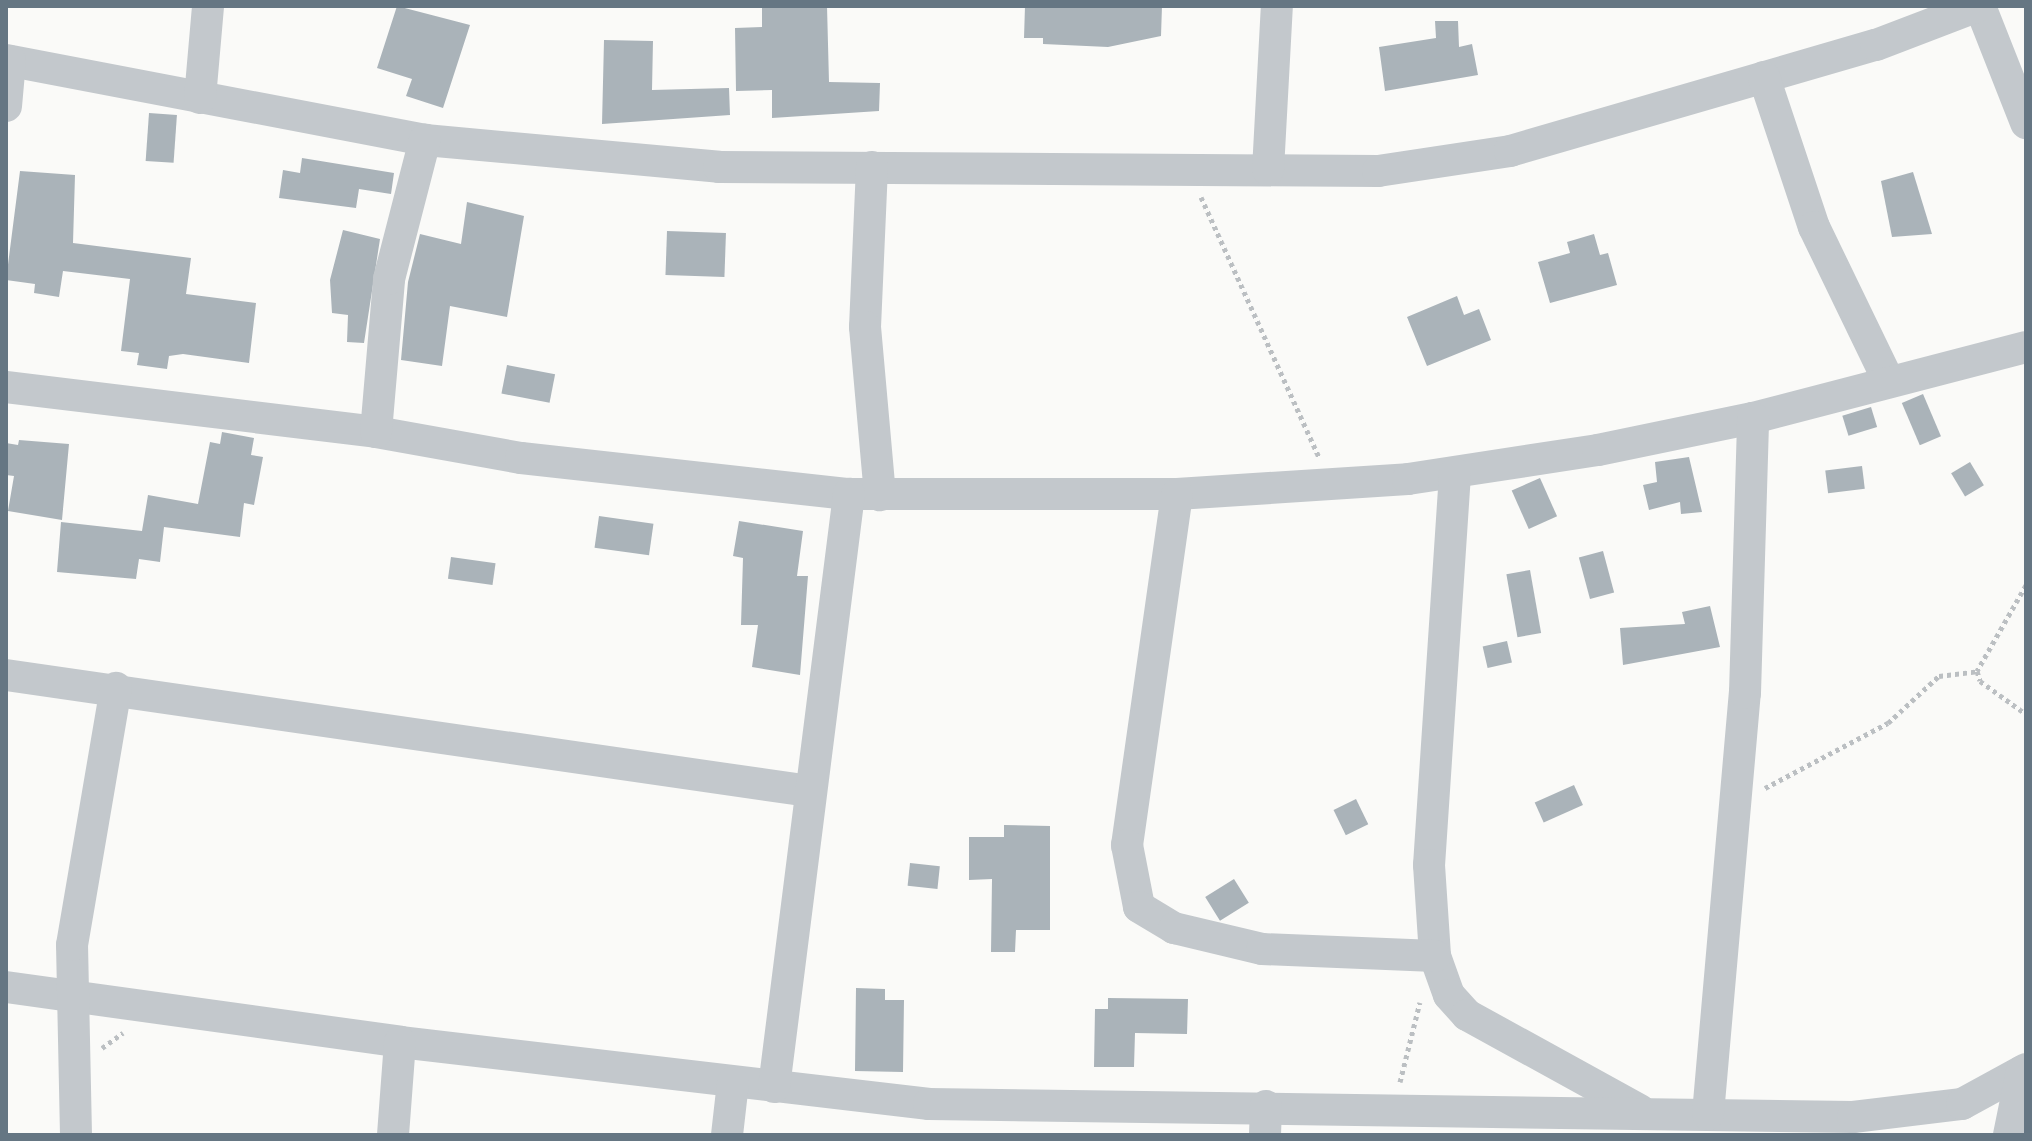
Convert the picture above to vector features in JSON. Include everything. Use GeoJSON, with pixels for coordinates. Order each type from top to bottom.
{"type":"FeatureCollection","features":[{"type":"Feature","properties":{"kind":"street"},"geometry":{"type":"LineString","coordinates":[[200,98],[208,6]]}},
{"type":"Feature","properties":{"kind":"street"},"geometry":{"type":"LineString","coordinates":[[1268,170],[1277,6]]}},
{"type":"Feature","properties":{"kind":"street"},"geometry":{"type":"LineString","coordinates":[[6,106],[8,60],[425,140],[719,167],[1193,167],[1378,171],[1470,162],[1764,77],[1979,6],[2026,123]]}},
{"type":"Feature","properties":{"kind":"street"},"geometry":{"type":"LineString","coordinates":[[1764,77],[1814,227],[1888,380]]}},
{"type":"Feature","properties":{"kind":"street"},"geometry":{"type":"LineString","coordinates":[[376,432],[389,279],[425,140]]}},
{"type":"Feature","properties":{"kind":"street"},"geometry":{"type":"LineString","coordinates":[[774,1087],[809,791],[864,494],[865,327],[872,167]]}},
{"type":"Feature","properties":{"kind":"street"},"geometry":{"type":"LineString","coordinates":[[6,387],[376,432],[521,458],[864,494],[1177,494],[1333,487],[1455,474],[1753,418],[1888,380],[2026,347]]}},
{"type":"Feature","properties":{"kind":"street"},"geometry":{"type":"LineString","coordinates":[[1708,1114],[1736,804],[1754,554],[1753,418]]}},
{"type":"Feature","properties":{"kind":"street"},"geometry":{"type":"LineString","coordinates":[[1455,474],[1429,865],[1435,956],[1449,995],[1467,1015],[1646,1114]]}},
{"type":"Feature","properties":{"kind":"street"},"geometry":{"type":"LineString","coordinates":[[1177,494],[1127,845],[1139,907],[1174,928],[1262,949],[1435,956]]}},
{"type":"Feature","properties":{"kind":"street"},"geometry":{"type":"LineString","coordinates":[[6,675],[116,688],[809,791]]}},
{"type":"Feature","properties":{"kind":"street"},"geometry":{"type":"LineString","coordinates":[[76,1135],[78,1066],[68,1000],[72,945],[116,688]]}},
{"type":"Feature","properties":{"kind":"street"},"geometry":{"type":"LineString","coordinates":[[6,987],[68,1000],[400,1042],[942,1105],[1266,1120],[1398,1107],[1646,1114],[1918,1111],[1962,1104],[2024,1070]]}},
{"type":"Feature","properties":{"kind":"street"},"geometry":{"type":"LineString","coordinates":[[393,1135],[400,1042]]}},
{"type":"Feature","properties":{"kind":"street"},"geometry":{"type":"LineString","coordinates":[[2009,1135],[2024,1070]]}},
{"type":"Feature","properties":{"kind":"street"},"geometry":{"type":"LineString","coordinates":[[727,1135],[733,1082]]}},
{"type":"Feature","properties":{"kind":"path"},"geometry":{"type":"LineString","coordinates":[[1193,167],[1213,233],[1333,487]]}},
{"type":"Feature","properties":{"kind":"path"},"geometry":{"type":"LineString","coordinates":[[2026,585],[1977,671],[1980,681],[2026,714]]}},
{"type":"Feature","properties":{"kind":"path"},"geometry":{"type":"LineString","coordinates":[[1736,804],[1888,723],[1934,679],[1977,671]]}},
{"type":"Feature","properties":{"kind":"path"},"geometry":{"type":"LineString","coordinates":[[1398,1107],[1410,1033],[1435,956]]}},
{"type":"Feature","properties":{"kind":"path"},"geometry":{"type":"LineString","coordinates":[[78,1066],[156,1009]]}},
{"type":"Feature","properties":{"kind":"building"},"geometry":{"type":"Polygon","coordinates":[[[397,6],[470,25],[443,108],[406,96],[412,79],[377,68],[397,6]]]}},
{"type":"Feature","properties":{"kind":"building"},"geometry":{"type":"Polygon","coordinates":[[[762,6],[827,6],[829,82],[880,83],[879,111],[772,118],[772,90],[736,91],[735,28],[762,27],[762,6]]]}},
{"type":"Feature","properties":{"kind":"building"},"geometry":{"type":"Polygon","coordinates":[[[1025,6],[1162,6],[1161,36],[1108,47],[1043,44],[1043,38],[1024,38],[1025,6]]]}},
{"type":"Feature","properties":{"kind":"building"},"geometry":{"type":"Polygon","coordinates":[[[1435,21],[1458,21],[1459,47],[1472,44],[1478,75],[1385,91],[1379,47],[1436,38],[1435,21]]]}},
{"type":"Feature","properties":{"kind":"building"},"geometry":{"type":"Polygon","coordinates":[[[604,40],[653,41],[652,90],[729,88],[730,115],[602,124],[604,40]]]}},
{"type":"Feature","properties":{"kind":"building"},"geometry":{"type":"Polygon","coordinates":[[[149,113],[177,115],[174,163],[146,161],[149,113]]]}},
{"type":"Feature","properties":{"kind":"building"},"geometry":{"type":"Polygon","coordinates":[[[302,158],[394,173],[391,194],[359,189],[356,208],[279,198],[283,170],[300,173],[302,158]]]}},
{"type":"Feature","properties":{"kind":"building"},"geometry":{"type":"Polygon","coordinates":[[[20,171],[75,175],[73,243],[191,258],[186,294],[256,303],[249,363],[183,354],[169,356],[167,369],[137,365],[139,353],[121,351],[130,279],[63,271],[59,297],[34,293],[35,284],[6,280],[20,171]]]}},
{"type":"Feature","properties":{"kind":"building"},"geometry":{"type":"Polygon","coordinates":[[[1913,172],[1932,234],[1892,237],[1881,181],[1913,172]]]}},
{"type":"Feature","properties":{"kind":"building"},"geometry":{"type":"Polygon","coordinates":[[[467,202],[524,216],[507,317],[450,306],[442,366],[401,360],[408,282],[420,234],[461,244],[467,202]]]}},
{"type":"Feature","properties":{"kind":"building"},"geometry":{"type":"Polygon","coordinates":[[[343,230],[380,239],[364,343],[347,342],[348,315],[332,313],[330,280],[343,230]]]}},
{"type":"Feature","properties":{"kind":"building"},"geometry":{"type":"Polygon","coordinates":[[[667,231],[726,233],[724,277],[665,275],[667,231]]]}},
{"type":"Feature","properties":{"kind":"building"},"geometry":{"type":"Polygon","coordinates":[[[1594,234],[1600,255],[1608,253],[1617,285],[1550,303],[1538,262],[1570,253],[1567,242],[1594,234]]]}},
{"type":"Feature","properties":{"kind":"building"},"geometry":{"type":"Polygon","coordinates":[[[1457,296],[1464,315],[1479,309],[1491,340],[1427,366],[1407,317],[1457,296]]]}},
{"type":"Feature","properties":{"kind":"building"},"geometry":{"type":"Polygon","coordinates":[[[507,365],[555,374],[550,403],[501,393],[507,365]]]}},
{"type":"Feature","properties":{"kind":"building"},"geometry":{"type":"Polygon","coordinates":[[[1923,394],[1941,436],[1920,445],[1902,403],[1923,394]]]}},
{"type":"Feature","properties":{"kind":"building"},"geometry":{"type":"Polygon","coordinates":[[[1871,407],[1877,427],[1848,436],[1842,416],[1871,407]]]}},
{"type":"Feature","properties":{"kind":"building"},"geometry":{"type":"Polygon","coordinates":[[[222,432],[254,438],[251,455],[263,457],[254,505],[244,503],[240,537],[164,527],[160,562],[139,559],[136,579],[57,572],[61,522],[142,531],[148,495],[198,504],[210,442],[220,444],[222,432]]]}},
{"type":"Feature","properties":{"kind":"building"},"geometry":{"type":"Polygon","coordinates":[[[19,440],[69,444],[62,520],[8,511],[14,476],[6,475],[6,443],[18,445],[19,440]]]}},
{"type":"Feature","properties":{"kind":"building"},"geometry":{"type":"Polygon","coordinates":[[[1689,457],[1702,512],[1681,514],[1680,502],[1649,510],[1643,485],[1657,482],[1655,462],[1689,457]]]}},
{"type":"Feature","properties":{"kind":"building"},"geometry":{"type":"Polygon","coordinates":[[[1970,462],[1984,485],[1965,496],[1951,473],[1970,462]]]}},
{"type":"Feature","properties":{"kind":"building"},"geometry":{"type":"Polygon","coordinates":[[[1862,466],[1865,489],[1828,493],[1825,471],[1862,466]]]}},
{"type":"Feature","properties":{"kind":"building"},"geometry":{"type":"Polygon","coordinates":[[[1540,478],[1557,516],[1529,529],[1512,491],[1540,478]]]}},
{"type":"Feature","properties":{"kind":"building"},"geometry":{"type":"Polygon","coordinates":[[[599,516],[653,524],[649,555],[595,548],[599,516]]]}},
{"type":"Feature","properties":{"kind":"building"},"geometry":{"type":"Polygon","coordinates":[[[739,521],[803,531],[797,576],[808,576],[800,675],[752,667],[758,625],[741,625],[743,558],[733,556],[739,521]]]}},
{"type":"Feature","properties":{"kind":"building"},"geometry":{"type":"Polygon","coordinates":[[[1603,551],[1614,593],[1590,599],[1579,557],[1603,551]]]}},
{"type":"Feature","properties":{"kind":"building"},"geometry":{"type":"Polygon","coordinates":[[[451,557],[496,563],[493,585],[448,579],[451,557]]]}},
{"type":"Feature","properties":{"kind":"building"},"geometry":{"type":"Polygon","coordinates":[[[1530,570],[1541,633],[1517,637],[1506,574],[1530,570]]]}},
{"type":"Feature","properties":{"kind":"building"},"geometry":{"type":"Polygon","coordinates":[[[1710,606],[1720,647],[1623,665],[1620,628],[1685,624],[1682,612],[1710,606]]]}},
{"type":"Feature","properties":{"kind":"building"},"geometry":{"type":"Polygon","coordinates":[[[1507,641],[1512,662],[1488,668],[1483,647],[1507,641]]]}},
{"type":"Feature","properties":{"kind":"building"},"geometry":{"type":"Polygon","coordinates":[[[1574,785],[1583,805],[1544,823],[1535,802],[1574,785]]]}},
{"type":"Feature","properties":{"kind":"building"},"geometry":{"type":"Polygon","coordinates":[[[1356,799],[1368,824],[1346,835],[1334,810],[1356,799]]]}},
{"type":"Feature","properties":{"kind":"building"},"geometry":{"type":"Polygon","coordinates":[[[1004,825],[1050,826],[1050,930],[1016,930],[1015,952],[991,952],[992,879],[969,880],[969,837],[1004,837],[1004,825]]]}},
{"type":"Feature","properties":{"kind":"building"},"geometry":{"type":"Polygon","coordinates":[[[910,863],[940,866],[937,889],[908,886],[910,863]]]}},
{"type":"Feature","properties":{"kind":"building"},"geometry":{"type":"Polygon","coordinates":[[[1234,879],[1249,903],[1220,921],[1205,897],[1234,879]]]}},
{"type":"Feature","properties":{"kind":"building"},"geometry":{"type":"Polygon","coordinates":[[[856,988],[885,989],[885,1000],[904,1000],[903,1072],[855,1071],[856,988]]]}},
{"type":"Feature","properties":{"kind":"building"},"geometry":{"type":"Polygon","coordinates":[[[1108,998],[1188,999],[1187,1034],[1135,1033],[1134,1067],[1094,1067],[1095,1009],[1108,1009],[1108,998]]]}}]}
